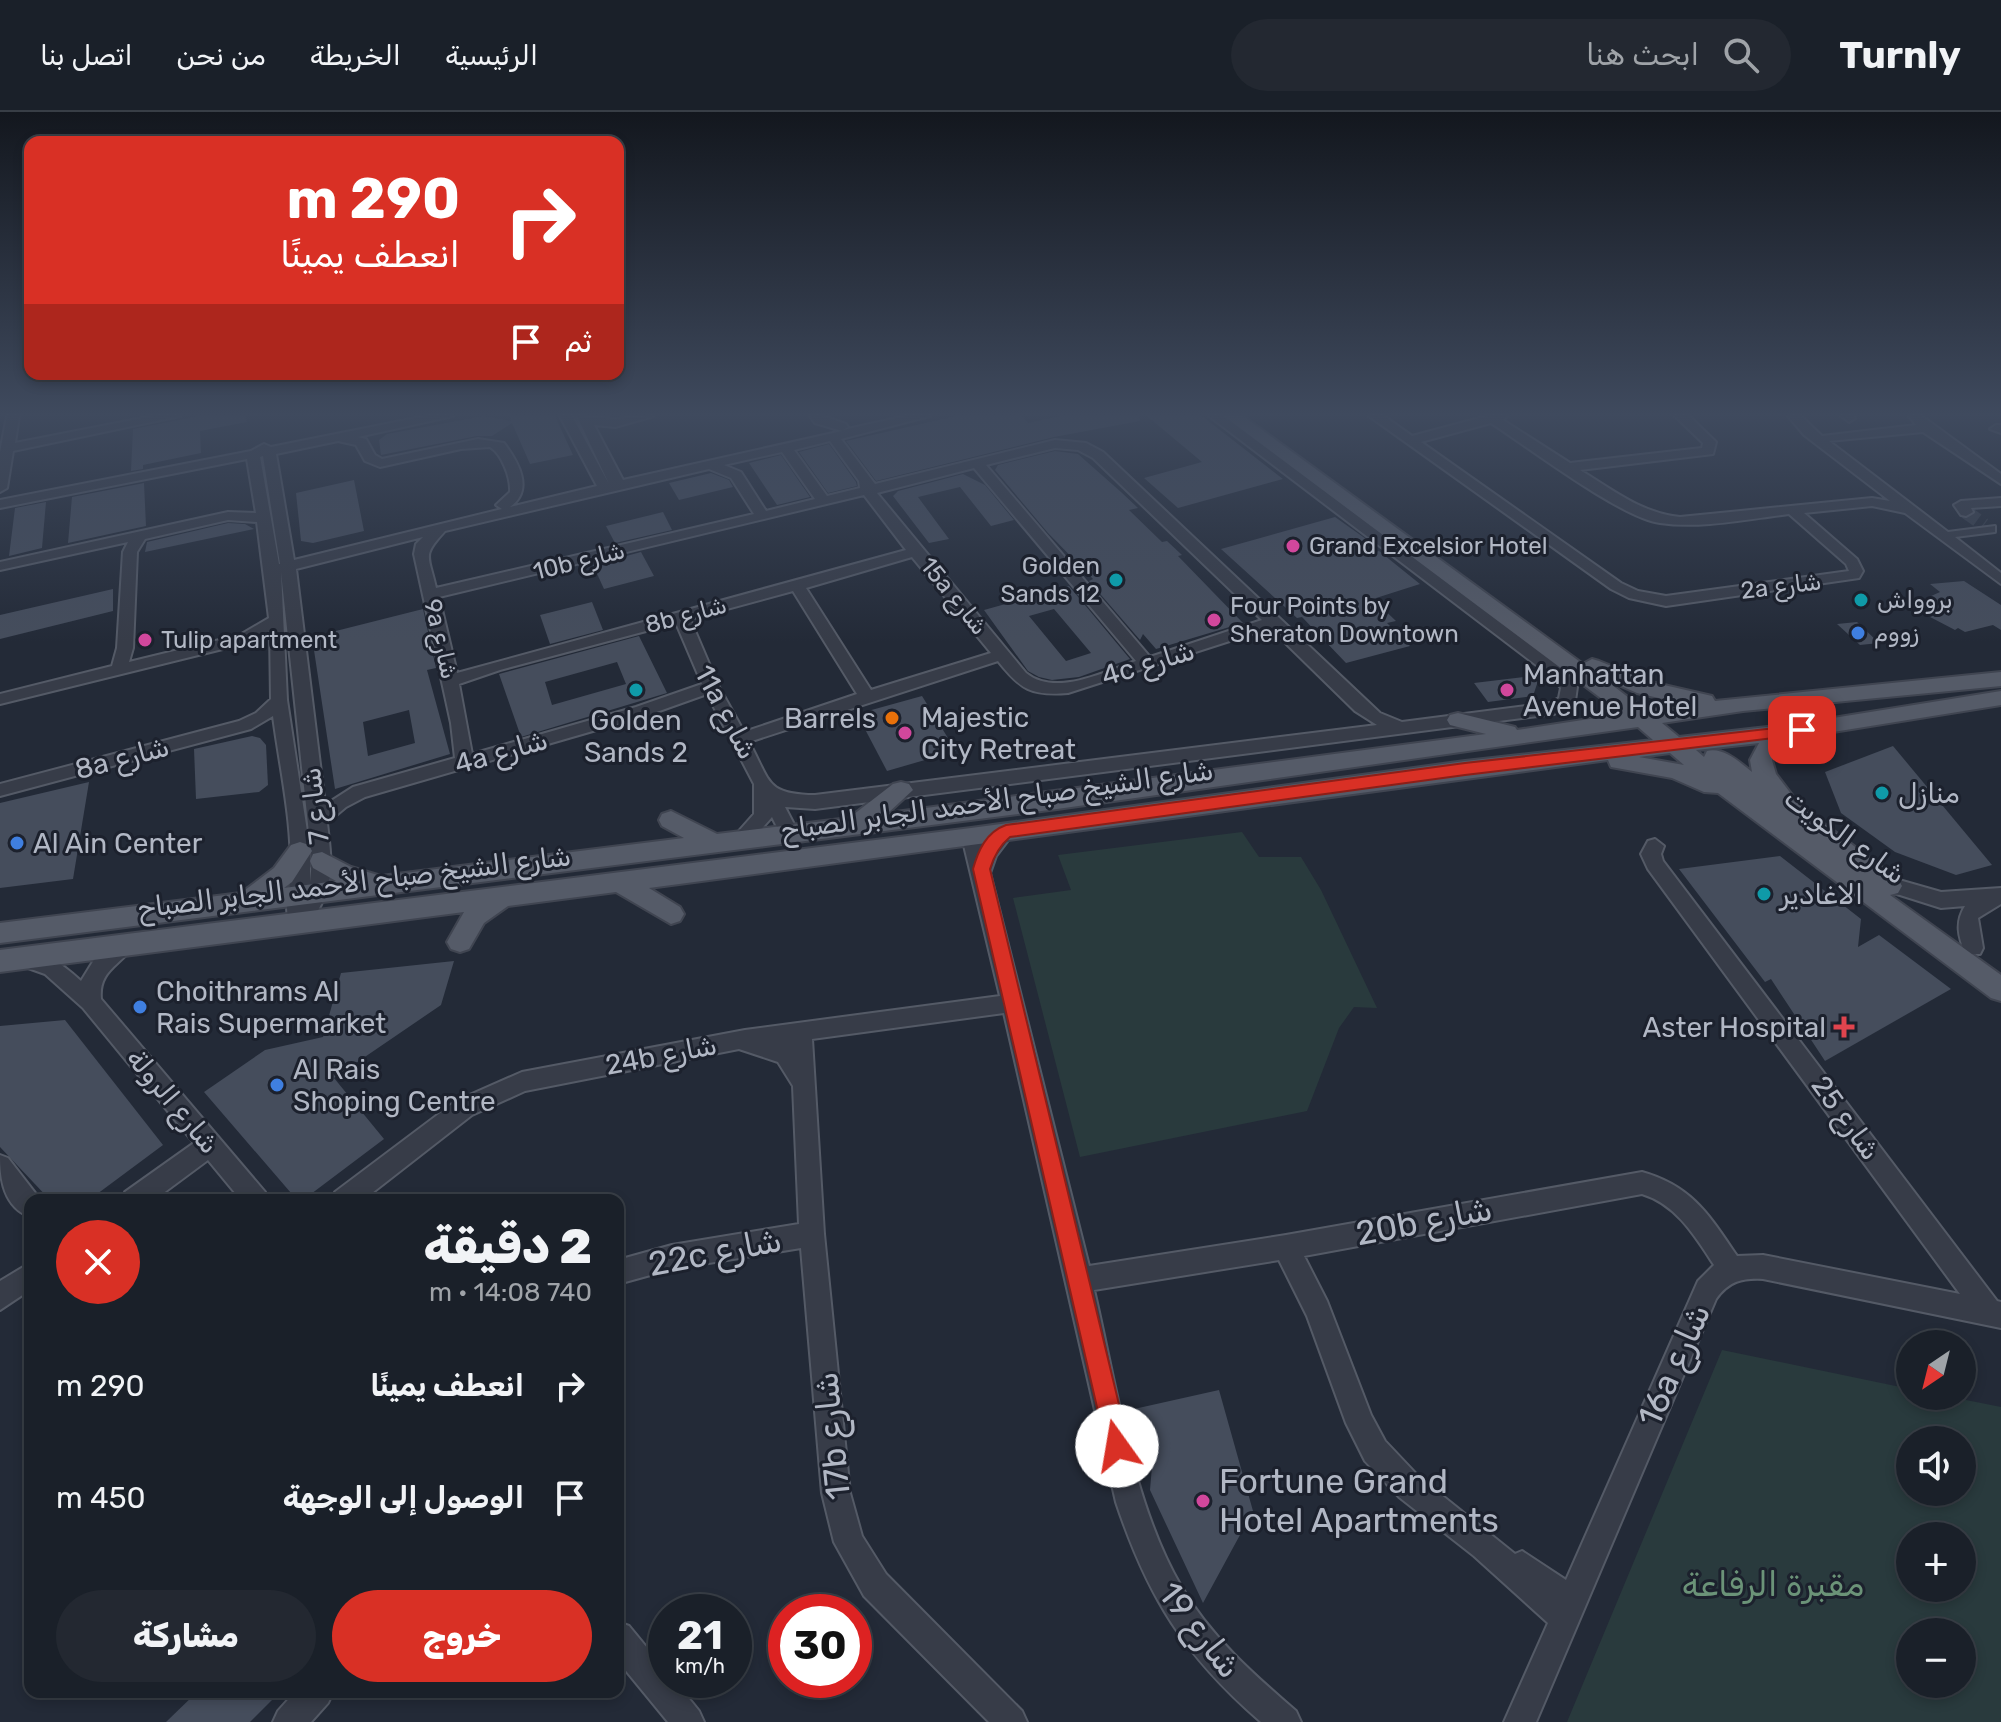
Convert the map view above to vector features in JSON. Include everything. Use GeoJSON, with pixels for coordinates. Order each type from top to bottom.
{"type":"FeatureCollection","features":[{"type":"Feature","properties":{"kind":"main road","name":"شارع الكويت"},"geometry":{"type":"LineString","coordinates":[[1332,491],[1569,665],[1795,813],[2001,969]]}},
{"type":"Feature","properties":{"kind":"main road","name":"شارع الكويت"},"geometry":{"type":"LineString","coordinates":[[1354,491],[1569,665]]}},
{"type":"Feature","properties":{"kind":"main road"},"geometry":{"type":"LineString","coordinates":[[1407,562],[1438,570]]}},
{"type":"Feature","properties":{"kind":"main road"},"geometry":{"type":"LineString","coordinates":[[1569,665],[1674,696],[1743,704]]}},
{"type":"Feature","properties":{"kind":"main road"},"geometry":{"type":"LineString","coordinates":[[1569,665],[1585,687],[1588,701],[1585,714],[1571,730]]}},
{"type":"Feature","properties":{"kind":"main road","name":"شارع الشيخ صباح الأحمد الجابر الصباح"},"geometry":{"type":"LineString","coordinates":[[0,933],[242,905],[507,895],[971,837],[1568,757],[1667,730],[1743,704],[2001,679]]}},
{"type":"Feature","properties":{"kind":"main road"},"geometry":{"type":"LineString","coordinates":[[1465,769],[1507,754],[1813,708],[1829,702],[1838,694]]}},
{"type":"Feature","properties":{"kind":"main road","name":"شارع الشيخ صباح الأحمد الجابر الصباح"},"geometry":{"type":"LineString","coordinates":[[10,959],[125,943],[381,885],[1057,801],[1522,735],[1571,730],[1802,730],[2001,698]]}},
{"type":"Feature","properties":{"kind":"main road"},"geometry":{"type":"LineString","coordinates":[[1458,720],[1522,735]]}},
{"type":"Feature","properties":{"kind":"main road","name":"شارع الكويت"},"geometry":{"type":"LineString","coordinates":[[1667,730],[1765,818],[1861,893],[2001,990]]}},
{"type":"Feature","properties":{"kind":"main road"},"geometry":{"type":"LineString","coordinates":[[1795,813],[1765,776],[1761,760],[1768,746],[1802,730]]}},
{"type":"Feature","properties":{"kind":"main road"},"geometry":{"type":"LineString","coordinates":[[1568,757],[1645,764],[1677,771],[1718,789],[1765,818]]}},
{"type":"Feature","properties":{"kind":"main road"},"geometry":{"type":"LineString","coordinates":[[855,826],[901,790]]}},
{"type":"Feature","properties":{"kind":"main road"},"geometry":{"type":"LineString","coordinates":[[971,837],[977,825],[986,820],[1036,812],[1057,801]]}},
{"type":"Feature","properties":{"kind":"main road"},"geometry":{"type":"LineString","coordinates":[[671,820],[714,844]]}},
{"type":"Feature","properties":{"kind":"main road"},"geometry":{"type":"LineString","coordinates":[[678,873],[709,859],[776,850],[784,845],[790,834]]}},
{"type":"Feature","properties":{"kind":"main road"},"geometry":{"type":"LineString","coordinates":[[242,905],[311,856],[343,874],[381,885]]}},
{"type":"Feature","properties":{"kind":"main road"},"geometry":{"type":"LineString","coordinates":[[619,881],[671,914]]}},
{"type":"Feature","properties":{"kind":"main road"},"geometry":{"type":"LineString","coordinates":[[460,942],[475,916],[507,895]]}},
{"type":"Feature","properties":{"kind":"street"},"geometry":{"type":"LineString","coordinates":[[0,498],[39,491]]}},
{"type":"Feature","properties":{"kind":"street"},"geometry":{"type":"LineString","coordinates":[[0,504],[65,491]]}},
{"type":"Feature","properties":{"kind":"street","name":"شارع 7"},"geometry":{"type":"LineString","coordinates":[[261,491],[264,518],[282,563],[278,620],[279,700],[283,732],[311,856]]}},
{"type":"Feature","properties":{"kind":"street","name":"شارع 7"},"geometry":{"type":"LineString","coordinates":[[269,491],[282,563],[316,822],[303,905]]}},
{"type":"Feature","properties":{"kind":"street"},"geometry":{"type":"LineString","coordinates":[[503,505],[517,491]]}},
{"type":"Feature","properties":{"kind":"street"},"geometry":{"type":"LineString","coordinates":[[282,563],[556,491]]}},
{"type":"Feature","properties":{"kind":"street"},"geometry":{"type":"LineString","coordinates":[[282,563],[295,549],[314,555],[395,540],[564,491]]}},
{"type":"Feature","properties":{"kind":"street"},"geometry":{"type":"LineString","coordinates":[[744,491],[759,516]]}},
{"type":"Feature","properties":{"kind":"street"},"geometry":{"type":"LineString","coordinates":[[817,491],[824,501]]}},
{"type":"Feature","properties":{"kind":"street","name":"10b شارع"},"geometry":{"type":"LineString","coordinates":[[431,598],[855,491]]}},
{"type":"Feature","properties":{"kind":"street","name":"15a شارع"},"geometry":{"type":"LineString","coordinates":[[871,491],[1020,677]]}},
{"type":"Feature","properties":{"kind":"street"},"geometry":{"type":"LineString","coordinates":[[997,491],[1151,662]]}},
{"type":"Feature","properties":{"kind":"street","name":"10b شارع"},"geometry":{"type":"LineString","coordinates":[[1135,491],[1275,624]]}},
{"type":"Feature","properties":{"kind":"street"},"geometry":{"type":"LineString","coordinates":[[766,786],[787,801],[805,802],[1355,734],[1562,705],[1570,692],[1569,665],[1407,562],[1322,491]]}},
{"type":"Feature","properties":{"kind":"street","name":"2a شارع"},"geometry":{"type":"LineString","coordinates":[[1481,491],[1616,586],[1634,595],[1666,601],[1854,575],[1856,567],[1852,562],[1792,510]]}},
{"type":"Feature","properties":{"kind":"street"},"geometry":{"type":"LineString","coordinates":[[1605,491],[1635,511],[1673,521],[1872,502],[1908,509]]}},
{"type":"Feature","properties":{"kind":"street"},"geometry":{"type":"LineString","coordinates":[[1872,502],[1882,495],[1882,491]]}},
{"type":"Feature","properties":{"kind":"street"},"geometry":{"type":"LineString","coordinates":[[1885,491],[1994,565]]}},
{"type":"Feature","properties":{"kind":"street"},"geometry":{"type":"LineString","coordinates":[[1899,491],[1994,565]]}},
{"type":"Feature","properties":{"kind":"street"},"geometry":{"type":"LineString","coordinates":[[0,566],[126,546],[139,536],[228,516],[261,499]]}},
{"type":"Feature","properties":{"kind":"street"},"geometry":{"type":"LineString","coordinates":[[1966,512],[1961,505],[2001,502]]}},
{"type":"Feature","properties":{"kind":"street"},"geometry":{"type":"LineString","coordinates":[[228,516],[264,518]]}},
{"type":"Feature","properties":{"kind":"street"},"geometry":{"type":"LineString","coordinates":[[1954,533],[1992,527]]}},
{"type":"Feature","properties":{"kind":"street"},"geometry":{"type":"LineString","coordinates":[[395,540],[412,545],[421,554],[428,538],[441,529]]}},
{"type":"Feature","properties":{"kind":"street"},"geometry":{"type":"LineString","coordinates":[[126,546],[126,668]]}},
{"type":"Feature","properties":{"kind":"street","name":"9a شارع"},"geometry":{"type":"LineString","coordinates":[[421,554],[469,761]]}},
{"type":"Feature","properties":{"kind":"street","name":"8b شارع"},"geometry":{"type":"LineString","coordinates":[[450,678],[919,554]]}},
{"type":"Feature","properties":{"kind":"street"},"geometry":{"type":"LineString","coordinates":[[800,584],[871,696]]}},
{"type":"Feature","properties":{"kind":"street","name":"11a شارع"},"geometry":{"type":"LineString","coordinates":[[677,617],[790,834]]}},
{"type":"Feature","properties":{"kind":"street"},"geometry":{"type":"LineString","coordinates":[[0,699],[245,639],[278,620]]}},
{"type":"Feature","properties":{"kind":"street"},"geometry":{"type":"LineString","coordinates":[[1275,624],[1361,707],[1374,717],[1401,728]]}},
{"type":"Feature","properties":{"kind":"street","name":"4c شارع"},"geometry":{"type":"LineString","coordinates":[[1020,677],[1037,688],[1060,690],[1275,624]]}},
{"type":"Feature","properties":{"kind":"street"},"geometry":{"type":"LineString","coordinates":[[245,639],[279,641]]}},
{"type":"Feature","properties":{"kind":"street"},"geometry":{"type":"LineString","coordinates":[[739,736],[1004,658]]}},
{"type":"Feature","properties":{"kind":"street","name":"4a شارع"},"geometry":{"type":"LineString","coordinates":[[316,822],[359,792],[713,691]]}},
{"type":"Feature","properties":{"kind":"street","name":"8a شارع"},"geometry":{"type":"LineString","coordinates":[[0,790],[245,725],[262,717],[279,700]]}},
{"type":"Feature","properties":{"kind":"street"},"geometry":{"type":"LineString","coordinates":[[1355,734],[1361,724],[1361,707]]}},
{"type":"Feature","properties":{"kind":"street","name":"8a شارع"},"geometry":{"type":"LineString","coordinates":[[245,725],[263,725],[283,732]]}},
{"type":"Feature","properties":{"kind":"street","name":"4a شارع"},"geometry":{"type":"LineString","coordinates":[[312,786],[329,791],[359,792]]}},
{"type":"Feature","properties":{"kind":"street","name":"11a شارع"},"geometry":{"type":"LineString","coordinates":[[740,840],[763,816],[766,786]]}},
{"type":"Feature","properties":{"kind":"street"},"geometry":{"type":"LineString","coordinates":[[982,869],[987,853],[1006,831]]}},
{"type":"Feature","properties":{"kind":"street","name":"شارع 19"},"geometry":{"type":"LineString","coordinates":[[971,837],[982,869],[1130,1502],[1142,1542],[1160,1583],[1184,1622],[1213,1658],[1285,1722]]}},
{"type":"Feature","properties":{"kind":"street","name":"شارع 25"},"geometry":{"type":"LineString","coordinates":[[1655,846],[1651,854],[1655,864],[1995,1313]]}},
{"type":"Feature","properties":{"kind":"street"},"geometry":{"type":"LineString","coordinates":[[1885,883],[1941,900],[1999,897]]}},
{"type":"Feature","properties":{"kind":"street"},"geometry":{"type":"LineString","coordinates":[[1973,948],[1967,926],[1969,914],[1974,908],[1999,897]]}},
{"type":"Feature","properties":{"kind":"street"},"geometry":{"type":"LineString","coordinates":[[91,1002],[90,983],[95,972],[125,943]]}},
{"type":"Feature","properties":{"kind":"street","name":"شارع الرولة"},"geometry":{"type":"LineString","coordinates":[[10,959],[52,968],[91,1002],[251,1194]]}},
{"type":"Feature","properties":{"kind":"street","name":"24b شارع"},"geometry":{"type":"LineString","coordinates":[[352,1194],[449,1118],[502,1088],[542,1077],[745,1039],[1014,1003]]}},
{"type":"Feature","properties":{"kind":"street","name":"17b شارع"},"geometry":{"type":"LineString","coordinates":[[801,1032],[812,1234],[836,1493],[849,1542],[884,1595],[1011,1722]]}},
{"type":"Feature","properties":{"kind":"street","name":"17b شارع"},"geometry":{"type":"LineString","coordinates":[[745,1039],[751,1046],[785,1054],[793,1062],[803,1087]]}},
{"type":"Feature","properties":{"kind":"street"},"geometry":{"type":"LineString","coordinates":[[142,1194],[210,1145]]}},
{"type":"Feature","properties":{"kind":"street"},"geometry":{"type":"LineString","coordinates":[[0,1166],[24,1198]]}},
{"type":"Feature","properties":{"kind":"street","name":"20b شارع"},"geometry":{"type":"LineString","coordinates":[[1079,1280],[1296,1246],[1642,1183],[1664,1189],[1684,1204],[1731,1269]]}},
{"type":"Feature","properties":{"kind":"street","name":"22c شارع"},"geometry":{"type":"LineString","coordinates":[[624,1270],[672,1257],[812,1234]]}},
{"type":"Feature","properties":{"kind":"street"},"geometry":{"type":"LineString","coordinates":[[1296,1246],[1360,1423],[1375,1451],[1396,1476],[1567,1609]]}},
{"type":"Feature","properties":{"kind":"street"},"geometry":{"type":"LineString","coordinates":[[1731,1269],[1763,1267],[1995,1313]]}},
{"type":"Feature","properties":{"kind":"street","name":"16a شارع"},"geometry":{"type":"LineString","coordinates":[[1520,1722],[1707,1290],[1712,1281],[1731,1269]]}},
{"type":"Feature","properties":{"kind":"street"},"geometry":{"type":"LineString","coordinates":[[0,1297],[24,1279]]}},
{"type":"Feature","properties":{"kind":"street"},"geometry":{"type":"LineString","coordinates":[[624,1644],[688,1722]]}},
{"type":"Feature","properties":{"kind":"street"},"geometry":{"type":"LineString","coordinates":[[289,1722],[311,1698]]}},
{"type":"Feature","properties":{"kind":"green space"},"geometry":{"type":"Polygon","coordinates":[[[1242,832],[1259,857],[1301,857],[1321,890],[1377,1008],[1354,1007],[1339,1028],[1307,1111],[1080,1157],[1013,898],[1071,890],[1058,855],[1242,832]]]}},
{"type":"Feature","properties":{"kind":"green space","name":"مقبرة الرفاعة"},"geometry":{"type":"Polygon","coordinates":[[[1722,1350],[1896,1386],[1896,1410],[1976,1410],[1976,1402],[2001,1407],[2001,1722],[1567,1722],[1722,1350]]]}},
{"type":"Feature","properties":{"kind":"building"},"geometry":{"type":"Polygon","coordinates":[[[102,491],[144,491],[146,526],[68,543],[72,497],[102,491]]]}},
{"type":"Feature","properties":{"kind":"building"},"geometry":{"type":"Polygon","coordinates":[[[356,491],[364,531],[313,543],[301,541],[296,493],[356,491]]]}},
{"type":"Feature","properties":{"kind":"building"},"geometry":{"type":"Polygon","coordinates":[[[674,491],[716,491],[679,500],[674,491]]]}},
{"type":"Feature","properties":{"kind":"building"},"geometry":{"type":"Polygon","coordinates":[[[768,491],[806,491],[810,497],[777,505],[768,491]]]}},
{"type":"Feature","properties":{"kind":"building"},"geometry":{"type":"Polygon","coordinates":[[[898,491],[943,491],[918,497],[949,539],[929,543],[893,496],[898,491]]]}},
{"type":"Feature","properties":{"kind":"building"},"geometry":{"type":"Polygon","coordinates":[[[963,491],[990,491],[1014,520],[991,526],[963,491]]]}},
{"type":"Feature","properties":{"kind":"building"},"geometry":{"type":"Polygon","coordinates":[[[1013,491],[1120,491],[1138,508],[1129,510],[1162,542],[1167,541],[1182,555],[1178,556],[1243,623],[1156,649],[1143,634],[1140,640],[1089,581],[1093,579],[1013,491]]]}},
{"type":"Feature","properties":{"kind":"building"},"geometry":{"type":"Polygon","coordinates":[[[1159,491],[1239,491],[1178,508],[1159,491]]]}},
{"type":"Feature","properties":{"kind":"building"},"geometry":{"type":"Polygon","coordinates":[[[46,502],[42,548],[9,556],[15,508],[46,502]]]}},
{"type":"Feature","properties":{"kind":"building"},"geometry":{"type":"Polygon","coordinates":[[[663,512],[672,530],[615,543],[606,526],[663,512]]]}},
{"type":"Feature","properties":{"kind":"building"},"geometry":{"type":"Polygon","coordinates":[[[1335,517],[1366,539],[1365,555],[1379,551],[1420,584],[1373,599],[1396,621],[1387,623],[1410,646],[1346,663],[1302,617],[1297,618],[1221,549],[1335,517]]]}},
{"type":"Feature","properties":{"kind":"building"},"geometry":{"type":"Polygon","coordinates":[[[228,523],[245,524],[254,529],[145,552],[147,542],[228,523]]]}},
{"type":"Feature","properties":{"kind":"building"},"geometry":{"type":"Polygon","coordinates":[[[641,552],[654,576],[604,589],[593,565],[641,552]]]}},
{"type":"Feature","properties":{"kind":"building"},"geometry":{"type":"Polygon","coordinates":[[[1964,581],[2001,605],[2001,630],[1993,625],[1965,632],[1958,628],[1955,630],[1909,606],[1940,592],[1930,584],[1964,581]]]}},
{"type":"Feature","properties":{"kind":"building"},"geometry":{"type":"Polygon","coordinates":[[[1069,586],[1130,659],[1079,677],[1052,680],[1039,677],[1028,671],[984,610],[1069,586]],[[1054,609],[1029,616],[1066,661],[1091,653],[1054,609]]]}},
{"type":"Feature","properties":{"kind":"building"},"geometry":{"type":"Polygon","coordinates":[[[113,589],[113,611],[0,639],[0,615],[113,589]]]}},
{"type":"Feature","properties":{"kind":"building"},"geometry":{"type":"Polygon","coordinates":[[[592,602],[603,630],[550,644],[540,615],[592,602]]]}},
{"type":"Feature","properties":{"kind":"building"},"geometry":{"type":"Polygon","coordinates":[[[423,609],[436,668],[427,670],[450,754],[335,789],[312,637],[423,609]],[[409,710],[363,722],[368,756],[415,743],[409,710]]]}},
{"type":"Feature","properties":{"kind":"building","name":"زووم"},"geometry":{"type":"Polygon","coordinates":[[[1857,622],[1879,643],[1860,645],[1837,624],[1857,622]]]}},
{"type":"Feature","properties":{"kind":"building","name":"Golden Sands 2"},"geometry":{"type":"Polygon","coordinates":[[[639,636],[667,693],[521,737],[499,674],[639,636]],[[617,662],[545,682],[552,705],[626,684],[617,662]]]}},
{"type":"Feature","properties":{"kind":"building","name":"Manhattan Avenue Hotel"},"geometry":{"type":"Polygon","coordinates":[[[1540,675],[1533,696],[1488,702],[1474,683],[1540,675]]]}},
{"type":"Feature","properties":{"kind":"building","name":"Majestic City Retreat"},"geometry":{"type":"Polygon","coordinates":[[[922,696],[956,751],[887,771],[857,714],[922,696]]]}},
{"type":"Feature","properties":{"kind":"building"},"geometry":{"type":"Polygon","coordinates":[[[252,736],[260,738],[266,745],[268,785],[259,792],[196,799],[194,749],[252,736]]]}},
{"type":"Feature","properties":{"kind":"building","name":"منازل"},"geometry":{"type":"Polygon","coordinates":[[[1893,746],[1992,865],[1956,875],[1895,852],[1841,813],[1825,772],[1893,746]]]}},
{"type":"Feature","properties":{"kind":"building","name":"Al Ain Center"},"geometry":{"type":"Polygon","coordinates":[[[89,782],[73,879],[0,888],[0,803],[89,782]]]}},
{"type":"Feature","properties":{"kind":"building"},"geometry":{"type":"Polygon","coordinates":[[[1780,856],[1861,919],[1858,947],[1879,935],[1951,989],[1825,1061],[1771,979],[1765,982],[1679,869],[1780,856]]]}},
{"type":"Feature","properties":{"kind":"building","name":"Al Rais Shoping Centre"},"geometry":{"type":"Polygon","coordinates":[[[454,961],[441,1005],[334,1078],[384,1139],[311,1194],[292,1194],[204,1092],[265,1050],[323,1037],[341,973],[454,961]]]}},
{"type":"Feature","properties":{"kind":"building"},"geometry":{"type":"Polygon","coordinates":[[[65,1020],[163,1145],[97,1194],[44,1194],[0,1147],[0,1026],[65,1020]]]}},
{"type":"Feature","properties":{"kind":"building","name":"Fortune Grand Hotel Apartments"},"geometry":{"type":"Polygon","coordinates":[[[1219,1390],[1253,1511],[1203,1603],[1150,1490],[1152,1466],[1134,1409],[1219,1390]]]}},
{"type":"Feature","properties":{"kind":"building"},"geometry":{"type":"Polygon","coordinates":[[[191,1698],[274,1698],[250,1722],[166,1722],[191,1698]]]}},
{"type":"Feature","properties":{"kind":"tunnel"},"geometry":{"type":"LineString","coordinates":[[1966,512],[1984,525]]}},
{"type":"Feature","properties":{"kind":"place","name":"Grand Excelsior Hotel"},"geometry":{"type":"Point","coordinates":[1293,546]}},
{"type":"Feature","properties":{"kind":"place","name":"Golden Sands 12"},"geometry":{"type":"Point","coordinates":[1116,580]}},
{"type":"Feature","properties":{"kind":"place","name":"بروواش"},"geometry":{"type":"Point","coordinates":[1861,600]}},
{"type":"Feature","properties":{"kind":"place","name":"Four Points by Sheraton Downtown"},"geometry":{"type":"Point","coordinates":[1214,620]}},
{"type":"Feature","properties":{"kind":"place","name":"زووم"},"geometry":{"type":"Point","coordinates":[1858,633]}},
{"type":"Feature","properties":{"kind":"place","name":"Tulip apartment"},"geometry":{"type":"Point","coordinates":[145,640]}},
{"type":"Feature","properties":{"kind":"place","name":"Golden Sands 2"},"geometry":{"type":"Point","coordinates":[636,690]}},
{"type":"Feature","properties":{"kind":"place","name":"Manhattan Avenue Hotel"},"geometry":{"type":"Point","coordinates":[1507,690]}},
{"type":"Feature","properties":{"kind":"place","name":"Barrels"},"geometry":{"type":"Point","coordinates":[892,718]}},
{"type":"Feature","properties":{"kind":"place","name":"Majestic City Retreat"},"geometry":{"type":"Point","coordinates":[905,733]}},
{"type":"Feature","properties":{"kind":"place","name":"منازل"},"geometry":{"type":"Point","coordinates":[1882,793]}},
{"type":"Feature","properties":{"kind":"place","name":"Al Ain Center"},"geometry":{"type":"Point","coordinates":[17,843]}},
{"type":"Feature","properties":{"kind":"place","name":"الاغادیر"},"geometry":{"type":"Point","coordinates":[1764,894]}},
{"type":"Feature","properties":{"kind":"place","name":"Choithrams Al Rais Supermarket"},"geometry":{"type":"Point","coordinates":[140,1007]}},
{"type":"Feature","properties":{"kind":"place","name":"Aster Hospital"},"geometry":{"type":"Point","coordinates":[1844,1027]}},
{"type":"Feature","properties":{"kind":"place","name":"Al Rais Shoping Centre"},"geometry":{"type":"Point","coordinates":[277,1085]}},
{"type":"Feature","properties":{"kind":"place","name":"Fortune Grand Hotel Apartments"},"geometry":{"type":"Point","coordinates":[1203,1501]}},
{"type":"Feature","properties":{"kind":"route"},"geometry":{"type":"LineString","coordinates":[[1117,1446],[982,869],[987,853],[998,838],[1006,831],[1465,769],[1802,730]]}}]}
